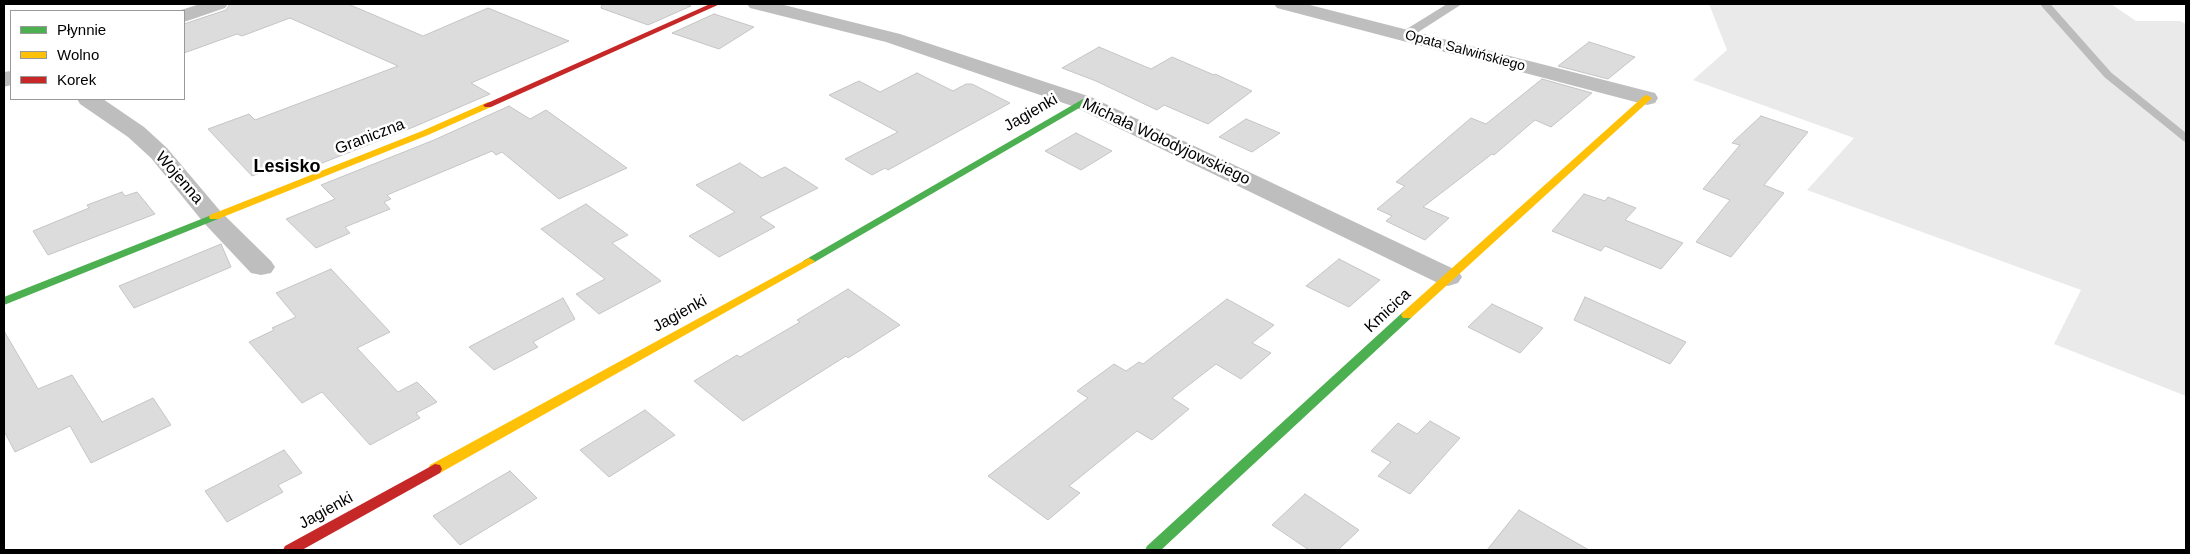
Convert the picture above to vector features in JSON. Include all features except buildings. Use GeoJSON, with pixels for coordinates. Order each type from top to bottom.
{"type":"FeatureCollection","features":[{"type":"Feature","properties":{"kind":"street"},"geometry":{"type":"LineString","coordinates":[[185,16],[218,4]]}},
{"type":"Feature","properties":{"kind":"street","name":"Graniczna"},"geometry":{"type":"LineString","coordinates":[[4,301],[425,133],[716,4]]}},
{"type":"Feature","properties":{"kind":"street","name":"Michała Wołodyjowskiego"},"geometry":{"type":"LineString","coordinates":[[757,4],[893,38],[1083,102],[1448,277]]}},
{"type":"Feature","properties":{"kind":"street","name":"Opata Salwińskiego"},"geometry":{"type":"LineString","coordinates":[[1284,4],[1646,98]]}},
{"type":"Feature","properties":{"kind":"street","name":"Kmicica"},"geometry":{"type":"LineString","coordinates":[[1152,550],[1448,277],[1646,98]]}},
{"type":"Feature","properties":{"kind":"street","name":"Wojenna"},"geometry":{"type":"LineString","coordinates":[[89,100],[136,132],[159,153],[212,217],[261,267]]}},
{"type":"Feature","properties":{"kind":"street","name":"Jagienki"},"geometry":{"type":"LineString","coordinates":[[290,550],[894,213],[1083,102]]}},
{"type":"Feature","properties":{"kind":"lane"},"geometry":{"type":"LineString","coordinates":[[1404,35],[1456,4]]}},
{"type":"Feature","properties":{"kind":"shaded area"},"geometry":{"type":"Polygon","coordinates":[[[1709,4],[2111,4],[2136,21],[2180,21],[2186,24],[2186,396],[2054,344],[2081,290],[1807,190],[1854,138],[1693,80],[1727,50],[1709,4]]]}},
{"type":"Feature","properties":{"kind":"waterway"},"geometry":{"type":"LineString","coordinates":[[2045,4],[2108,75],[2186,138]]}},
{"type":"Feature","properties":{"kind":"traffic: fast"},"geometry":{"type":"LineString","coordinates":[[809,261],[1083,102]]}},
{"type":"Feature","properties":{"kind":"traffic: fast"},"geometry":{"type":"LineString","coordinates":[[4,301],[214,217]]}},
{"type":"Feature","properties":{"kind":"traffic: fast"},"geometry":{"type":"LineString","coordinates":[[1152,550],[1407,315]]}},
{"type":"Feature","properties":{"kind":"traffic: slow"},"geometry":{"type":"LineString","coordinates":[[1407,315],[1647,98]]}},
{"type":"Feature","properties":{"kind":"traffic: slow"},"geometry":{"type":"LineString","coordinates":[[214,217],[425,133],[488,105]]}},
{"type":"Feature","properties":{"kind":"traffic: slow"},"geometry":{"type":"LineString","coordinates":[[435,469],[809,261]]}},
{"type":"Feature","properties":{"kind":"traffic: jam"},"geometry":{"type":"LineString","coordinates":[[488,105],[716,4]]}},
{"type":"Feature","properties":{"kind":"traffic: jam"},"geometry":{"type":"LineString","coordinates":[[290,550],[435,469]]}},
{"type":"Feature","properties":{"kind":"district","name":"Lesisko"},"geometry":{"type":"Point","coordinates":[287,167]}}]}
